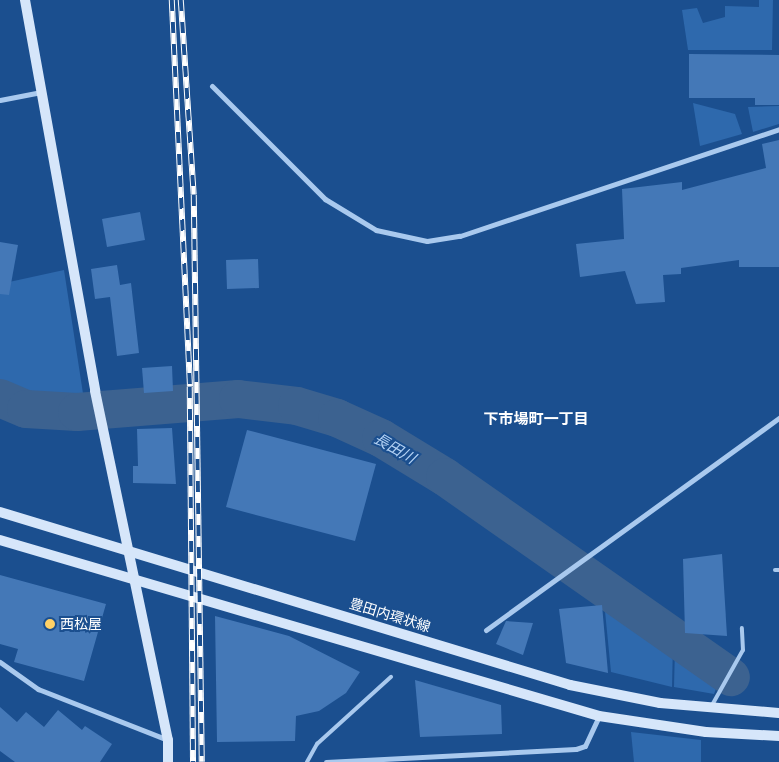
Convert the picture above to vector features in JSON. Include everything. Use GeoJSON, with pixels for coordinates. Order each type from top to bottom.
{"type":"FeatureCollection","features":[{"type":"Feature","properties":{"kind":"street"},"geometry":{"type":"LineString","coordinates":[[25,0],[102,426],[138,583],[168,740],[166,761]]}},
{"type":"Feature","properties":{"kind":"street"},"geometry":{"type":"LineString","coordinates":[[212,86],[325,199],[376,230],[427,242],[460,236],[779,129]]}},
{"type":"Feature","properties":{"kind":"street"},"geometry":{"type":"LineString","coordinates":[[0,100],[42,92]]}},
{"type":"Feature","properties":{"kind":"street"},"geometry":{"type":"LineString","coordinates":[[486,630],[779,418]]}},
{"type":"Feature","properties":{"kind":"street","name":"豊田内環状線"},"geometry":{"type":"LineString","coordinates":[[0,512],[570,685],[710,710],[779,713]]}},
{"type":"Feature","properties":{"kind":"street"},"geometry":{"type":"LineString","coordinates":[[0,540],[138,583],[599,716],[706,732],[779,736]]}},
{"type":"Feature","properties":{"kind":"street"},"geometry":{"type":"LineString","coordinates":[[0,662],[38,689],[168,740]]}},
{"type":"Feature","properties":{"kind":"street"},"geometry":{"type":"LineString","coordinates":[[326,762],[576,749],[585,746],[599,716]]}},
{"type":"Feature","properties":{"kind":"lane"},"geometry":{"type":"LineString","coordinates":[[710,710],[743,650],[742,628]]}},
{"type":"Feature","properties":{"kind":"lane"},"geometry":{"type":"LineString","coordinates":[[307,762],[317,744],[391,677]]}},
{"type":"Feature","properties":{"kind":"shaded area"},"geometry":{"type":"Polygon","coordinates":[[[759,0],[773,0],[772,50],[688,50],[682,10],[697,8],[703,23],[725,17],[725,6],[759,7],[759,0]]]}},
{"type":"Feature","properties":{"kind":"shaded area"},"geometry":{"type":"Polygon","coordinates":[[[693,103],[735,114],[742,134],[700,146],[693,103]]]}},
{"type":"Feature","properties":{"kind":"shaded area"},"geometry":{"type":"Polygon","coordinates":[[[779,106],[779,124],[753,132],[748,107],[779,106]]]}},
{"type":"Feature","properties":{"kind":"shaded area"},"geometry":{"type":"Polygon","coordinates":[[[64,270],[84,400],[29,399],[0,384],[0,284],[64,270]]]}},
{"type":"Feature","properties":{"kind":"shaded area"},"geometry":{"type":"Polygon","coordinates":[[[604,601],[673,643],[672,687],[611,672],[604,601]]]}},
{"type":"Feature","properties":{"kind":"shaded area"},"geometry":{"type":"Polygon","coordinates":[[[675,647],[720,678],[714,694],[674,687],[675,647]]]}},
{"type":"Feature","properties":{"kind":"shaded area"},"geometry":{"type":"Polygon","coordinates":[[[631,732],[701,740],[701,762],[634,762],[631,732]]]}},
{"type":"Feature","properties":{"kind":"building"},"geometry":{"type":"Polygon","coordinates":[[[689,54],[779,55],[779,105],[755,105],[755,98],[689,98],[689,54]]]}},
{"type":"Feature","properties":{"kind":"building"},"geometry":{"type":"Polygon","coordinates":[[[779,140],[779,267],[739,267],[739,260],[681,268],[681,274],[663,275],[665,302],[636,304],[625,271],[580,277],[576,244],[624,239],[622,189],[682,182],[682,190],[766,168],[762,144],[779,140]]]}},
{"type":"Feature","properties":{"kind":"building"},"geometry":{"type":"Polygon","coordinates":[[[140,212],[145,240],[107,247],[102,219],[140,212]]]}},
{"type":"Feature","properties":{"kind":"building"},"geometry":{"type":"Polygon","coordinates":[[[0,242],[18,245],[9,295],[0,294],[0,242]]]}},
{"type":"Feature","properties":{"kind":"building"},"geometry":{"type":"Polygon","coordinates":[[[258,259],[259,288],[227,289],[226,260],[258,259]]]}},
{"type":"Feature","properties":{"kind":"building"},"geometry":{"type":"Polygon","coordinates":[[[117,265],[120,285],[131,283],[139,353],[117,356],[110,297],[95,299],[91,269],[117,265]]]}},
{"type":"Feature","properties":{"kind":"building"},"geometry":{"type":"Polygon","coordinates":[[[172,366],[173,391],[144,393],[142,368],[172,366]]]}},
{"type":"Feature","properties":{"kind":"building"},"geometry":{"type":"Polygon","coordinates":[[[172,428],[176,484],[133,483],[133,466],[138,466],[137,429],[172,428]]]}},
{"type":"Feature","properties":{"kind":"building"},"geometry":{"type":"Polygon","coordinates":[[[247,430],[376,464],[355,541],[226,507],[247,430]]]}},
{"type":"Feature","properties":{"kind":"building"},"geometry":{"type":"Polygon","coordinates":[[[722,554],[727,636],[685,633],[683,559],[722,554]]]}},
{"type":"Feature","properties":{"kind":"building","name":"西松屋"},"geometry":{"type":"Polygon","coordinates":[[[0,575],[106,604],[84,681],[14,662],[18,649],[0,644],[0,575]]]}},
{"type":"Feature","properties":{"kind":"building"},"geometry":{"type":"Polygon","coordinates":[[[602,605],[608,673],[566,663],[559,609],[602,605]]]}},
{"type":"Feature","properties":{"kind":"building"},"geometry":{"type":"Polygon","coordinates":[[[215,616],[289,636],[360,672],[346,693],[319,711],[296,716],[295,741],[217,742],[215,616]]]}},
{"type":"Feature","properties":{"kind":"building"},"geometry":{"type":"Polygon","coordinates":[[[506,621],[533,623],[523,655],[496,644],[506,621]]]}},
{"type":"Feature","properties":{"kind":"building"},"geometry":{"type":"Polygon","coordinates":[[[415,680],[501,705],[502,734],[420,737],[415,680]]]}},
{"type":"Feature","properties":{"kind":"building"},"geometry":{"type":"Polygon","coordinates":[[[0,707],[17,722],[26,712],[44,727],[58,710],[82,730],[85,726],[112,744],[100,762],[15,762],[0,751],[0,707]]]}},
{"type":"Feature","properties":{"kind":"waterway","name":"長田川"},"geometry":{"type":"LineString","coordinates":[[0,398],[26,409],[77,412],[238,399],[297,406],[337,418],[381,438],[445,477],[731,677]]}},
{"type":"Feature","properties":{"kind":"railway"},"geometry":{"type":"LineString","coordinates":[[172,0],[190,387],[193,762]]}},
{"type":"Feature","properties":{"kind":"railway"},"geometry":{"type":"LineString","coordinates":[[181,0],[194,195],[202,762]]}},
{"type":"Feature","properties":{"kind":"place","name":"西松屋"},"geometry":{"type":"Point","coordinates":[50,624]}},
{"type":"Feature","properties":{"kind":"district","name":"下市場町一丁目"},"geometry":{"type":"Point","coordinates":[536,419]}}]}
